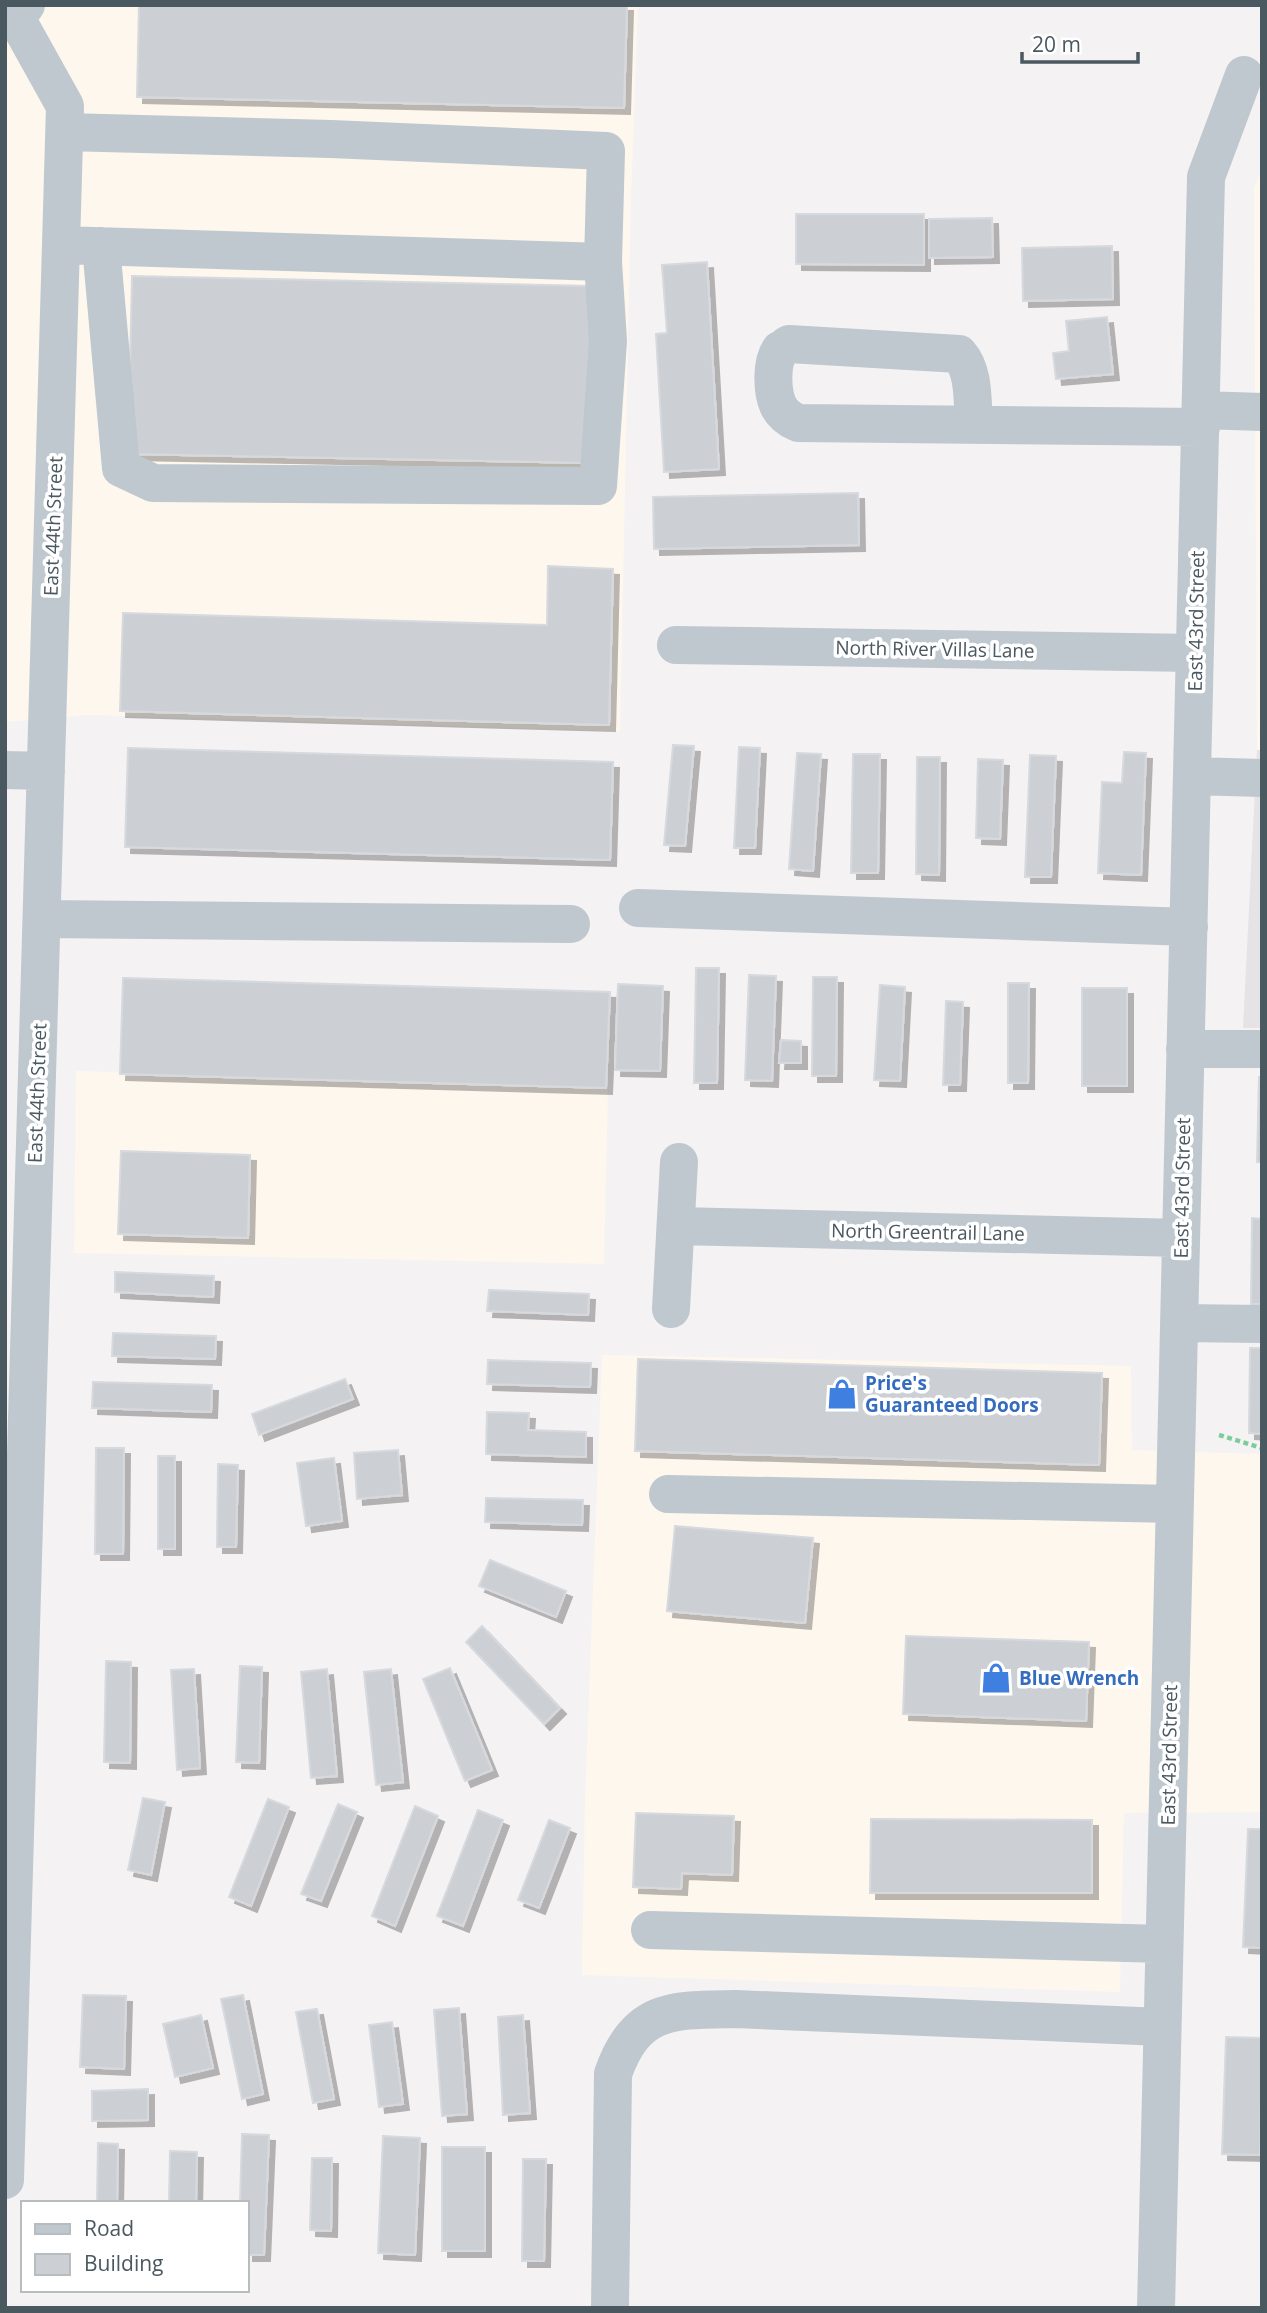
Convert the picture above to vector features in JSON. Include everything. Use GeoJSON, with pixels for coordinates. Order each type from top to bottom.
{"type":"FeatureCollection","features":[{"type":"Feature","properties":{"kind":"street","name":"East 44th Street"},"geometry":{"type":"LineString","coordinates":[[5,2180],[65,132],[65,106],[21,12]]}},
{"type":"Feature","properties":{"kind":"street","name":"East 43rd Street"},"geometry":{"type":"LineString","coordinates":[[1156,2308],[1206,177],[1244,75]]}},
{"type":"Feature","properties":{"kind":"street"},"geometry":{"type":"LineString","coordinates":[[65,132],[607,151],[603,262],[608,341],[598,486],[153,482],[121,468],[102,246]]}},
{"type":"Feature","properties":{"kind":"street"},"geometry":{"type":"LineString","coordinates":[[61,244],[603,262]]}},
{"type":"Feature","properties":{"kind":"street"},"geometry":{"type":"LineString","coordinates":[[974,425],[970,372],[959,354],[789,344],[781,350],[775,362],[774,390],[778,406],[786,417],[798,423],[974,425],[1201,419],[1262,412]]}},
{"type":"Feature","properties":{"kind":"street","name":"North River Villas Lane"},"geometry":{"type":"LineString","coordinates":[[676,645],[1195,653]]}},
{"type":"Feature","properties":{"kind":"street"},"geometry":{"type":"LineString","coordinates":[[5,770],[46,771]]}},
{"type":"Feature","properties":{"kind":"street"},"geometry":{"type":"LineString","coordinates":[[1192,776],[1262,778]]}},
{"type":"Feature","properties":{"kind":"street"},"geometry":{"type":"LineString","coordinates":[[638,908],[1189,927]]}},
{"type":"Feature","properties":{"kind":"street"},"geometry":{"type":"LineString","coordinates":[[42,919],[571,924]]}},
{"type":"Feature","properties":{"kind":"street"},"geometry":{"type":"LineString","coordinates":[[1185,1049],[1262,1049]]}},
{"type":"Feature","properties":{"kind":"street"},"geometry":{"type":"LineString","coordinates":[[671,1309],[679,1162]]}},
{"type":"Feature","properties":{"kind":"street","name":"North Greentrail Lane"},"geometry":{"type":"LineString","coordinates":[[676,1226],[1181,1238]]}},
{"type":"Feature","properties":{"kind":"street"},"geometry":{"type":"LineString","coordinates":[[1179,1323],[1262,1324]]}},
{"type":"Feature","properties":{"kind":"street"},"geometry":{"type":"LineString","coordinates":[[668,1494],[1175,1504]]}},
{"type":"Feature","properties":{"kind":"street"},"geometry":{"type":"LineString","coordinates":[[650,1930],[1164,1944]]}},
{"type":"Feature","properties":{"kind":"street"},"geometry":{"type":"LineString","coordinates":[[610,2308],[613,2074],[621,2052],[639,2028],[663,2014],[686,2010],[735,2009],[1162,2027]]}},
{"type":"Feature","properties":{"kind":"path"},"geometry":{"type":"LineString","coordinates":[[1220,1435],[1262,1448]]}},
{"type":"Feature","properties":{"kind":"shaded area"},"geometry":{"type":"Polygon","coordinates":[[[5,5],[638,5],[631,200],[620,731],[88,715],[5,722],[5,5]]]}},
{"type":"Feature","properties":{"kind":"shaded area"},"geometry":{"type":"Polygon","coordinates":[[[1260,175],[1262,750],[1257,750],[1254,187],[1260,175]]]}},
{"type":"Feature","properties":{"kind":"shaded area"},"geometry":{"type":"Polygon","coordinates":[[[1257,750],[1262,750],[1262,1028],[1243,1028],[1257,750]]]}},
{"type":"Feature","properties":{"kind":"shaded area"},"geometry":{"type":"Polygon","coordinates":[[[76,1071],[608,1088],[604,1264],[74,1253],[76,1071]]]}},
{"type":"Feature","properties":{"kind":"shaded area"},"geometry":{"type":"Polygon","coordinates":[[[602,1355],[1131,1366],[1132,1450],[1262,1454],[1262,1812],[1124,1813],[1120,1992],[582,1975],[585,1797],[602,1355]]]}},
{"type":"Feature","properties":{"kind":"building"},"geometry":{"type":"Polygon","coordinates":[[[139,5],[627,5],[624,108],[137,97],[139,5]]]}},
{"type":"Feature","properties":{"kind":"building"},"geometry":{"type":"Polygon","coordinates":[[[796,214],[924,214],[924,265],[796,264],[796,214]]]}},
{"type":"Feature","properties":{"kind":"building"},"geometry":{"type":"Polygon","coordinates":[[[992,218],[993,257],[929,258],[929,219],[992,218]]]}},
{"type":"Feature","properties":{"kind":"building"},"geometry":{"type":"Polygon","coordinates":[[[1112,246],[1113,299],[1023,301],[1022,248],[1112,246]]]}},
{"type":"Feature","properties":{"kind":"building"},"geometry":{"type":"Polygon","coordinates":[[[707,262],[719,469],[664,472],[656,334],[667,333],[662,265],[707,262]]]}},
{"type":"Feature","properties":{"kind":"building"},"geometry":{"type":"Polygon","coordinates":[[[132,276],[592,286],[587,463],[128,454],[132,276]]]}},
{"type":"Feature","properties":{"kind":"building"},"geometry":{"type":"Polygon","coordinates":[[[1107,317],[1113,374],[1056,379],[1053,353],[1069,351],[1066,321],[1107,317]]]}},
{"type":"Feature","properties":{"kind":"building"},"geometry":{"type":"Polygon","coordinates":[[[858,493],[859,545],[654,549],[653,497],[858,493]]]}},
{"type":"Feature","properties":{"kind":"building"},"geometry":{"type":"Polygon","coordinates":[[[548,566],[613,569],[609,725],[120,711],[123,613],[547,625],[548,566]]]}},
{"type":"Feature","properties":{"kind":"building"},"geometry":{"type":"Polygon","coordinates":[[[673,745],[694,746],[685,846],[664,845],[673,745]]]}},
{"type":"Feature","properties":{"kind":"building"},"geometry":{"type":"Polygon","coordinates":[[[739,747],[760,748],[755,848],[734,848],[739,747]]]}},
{"type":"Feature","properties":{"kind":"building"},"geometry":{"type":"Polygon","coordinates":[[[128,748],[613,762],[610,860],[125,847],[128,748]]]}},
{"type":"Feature","properties":{"kind":"building"},"geometry":{"type":"Polygon","coordinates":[[[1124,752],[1146,753],[1141,875],[1098,873],[1102,782],[1122,783],[1124,752]]]}},
{"type":"Feature","properties":{"kind":"building"},"geometry":{"type":"Polygon","coordinates":[[[797,753],[821,754],[813,871],[789,869],[797,753]]]}},
{"type":"Feature","properties":{"kind":"building"},"geometry":{"type":"Polygon","coordinates":[[[853,754],[880,754],[878,873],[851,873],[853,754]]]}},
{"type":"Feature","properties":{"kind":"building"},"geometry":{"type":"Polygon","coordinates":[[[1030,755],[1056,756],[1051,877],[1025,877],[1030,755]]]}},
{"type":"Feature","properties":{"kind":"building"},"geometry":{"type":"Polygon","coordinates":[[[917,757],[940,757],[939,875],[916,874],[917,757]]]}},
{"type":"Feature","properties":{"kind":"building"},"geometry":{"type":"Polygon","coordinates":[[[978,759],[1003,760],[1000,839],[976,838],[978,759]]]}},
{"type":"Feature","properties":{"kind":"building"},"geometry":{"type":"Polygon","coordinates":[[[696,968],[719,968],[717,1083],[694,1083],[696,968]]]}},
{"type":"Feature","properties":{"kind":"building"},"geometry":{"type":"Polygon","coordinates":[[[749,975],[776,976],[772,1081],[745,1080],[749,975]]]}},
{"type":"Feature","properties":{"kind":"building"},"geometry":{"type":"Polygon","coordinates":[[[813,977],[837,977],[836,1076],[812,1076],[813,977]]]}},
{"type":"Feature","properties":{"kind":"building"},"geometry":{"type":"Polygon","coordinates":[[[123,978],[610,992],[606,1088],[120,1074],[123,978]]]}},
{"type":"Feature","properties":{"kind":"building"},"geometry":{"type":"Polygon","coordinates":[[[1008,983],[1029,983],[1028,1083],[1008,1083],[1008,983]]]}},
{"type":"Feature","properties":{"kind":"building"},"geometry":{"type":"Polygon","coordinates":[[[618,984],[663,986],[660,1071],[615,1070],[618,984]]]}},
{"type":"Feature","properties":{"kind":"building"},"geometry":{"type":"Polygon","coordinates":[[[880,985],[905,987],[900,1081],[874,1080],[880,985]]]}},
{"type":"Feature","properties":{"kind":"building"},"geometry":{"type":"Polygon","coordinates":[[[1082,988],[1127,988],[1127,1086],[1082,1086],[1082,988]]]}},
{"type":"Feature","properties":{"kind":"building"},"geometry":{"type":"Polygon","coordinates":[[[946,1001],[963,1002],[960,1085],[943,1085],[946,1001]]]}},
{"type":"Feature","properties":{"kind":"building"},"geometry":{"type":"Polygon","coordinates":[[[781,1040],[801,1041],[801,1063],[779,1063],[781,1040]]]}},
{"type":"Feature","properties":{"kind":"building"},"geometry":{"type":"Polygon","coordinates":[[[1259,1077],[1262,1077],[1262,1162],[1257,1162],[1259,1077]]]}},
{"type":"Feature","properties":{"kind":"building"},"geometry":{"type":"Polygon","coordinates":[[[121,1151],[250,1155],[248,1238],[118,1234],[121,1151]]]}},
{"type":"Feature","properties":{"kind":"building"},"geometry":{"type":"Polygon","coordinates":[[[1252,1218],[1262,1219],[1262,1304],[1251,1304],[1252,1218]]]}},
{"type":"Feature","properties":{"kind":"building"},"geometry":{"type":"Polygon","coordinates":[[[115,1272],[214,1276],[213,1297],[115,1292],[115,1272]]]}},
{"type":"Feature","properties":{"kind":"building"},"geometry":{"type":"Polygon","coordinates":[[[489,1290],[589,1294],[588,1315],[487,1311],[489,1290]]]}},
{"type":"Feature","properties":{"kind":"building"},"geometry":{"type":"Polygon","coordinates":[[[113,1333],[216,1336],[215,1359],[112,1356],[113,1333]]]}},
{"type":"Feature","properties":{"kind":"building"},"geometry":{"type":"Polygon","coordinates":[[[1250,1348],[1262,1348],[1262,1434],[1249,1433],[1250,1348]]]}},
{"type":"Feature","properties":{"kind":"building"},"geometry":{"type":"Polygon","coordinates":[[[638,1359],[1102,1373],[1099,1465],[635,1451],[638,1359]]]}},
{"type":"Feature","properties":{"kind":"building"},"geometry":{"type":"Polygon","coordinates":[[[488,1360],[591,1363],[590,1387],[487,1384],[488,1360]]]}},
{"type":"Feature","properties":{"kind":"building"},"geometry":{"type":"Polygon","coordinates":[[[345,1379],[353,1399],[259,1435],[252,1414],[345,1379]]]}},
{"type":"Feature","properties":{"kind":"building"},"geometry":{"type":"Polygon","coordinates":[[[93,1382],[212,1385],[211,1412],[92,1408],[93,1382]]]}},
{"type":"Feature","properties":{"kind":"building"},"geometry":{"type":"Polygon","coordinates":[[[487,1412],[529,1413],[528,1430],[586,1432],[586,1457],[486,1454],[487,1412]]]}},
{"type":"Feature","properties":{"kind":"building"},"geometry":{"type":"Polygon","coordinates":[[[96,1448],[124,1448],[123,1554],[95,1554],[96,1448]]]}},
{"type":"Feature","properties":{"kind":"building"},"geometry":{"type":"Polygon","coordinates":[[[398,1450],[402,1495],[357,1499],[354,1453],[398,1450]]]}},
{"type":"Feature","properties":{"kind":"building"},"geometry":{"type":"Polygon","coordinates":[[[158,1456],[175,1456],[175,1549],[158,1549],[158,1456]]]}},
{"type":"Feature","properties":{"kind":"building"},"geometry":{"type":"Polygon","coordinates":[[[334,1458],[342,1521],[306,1526],[297,1463],[334,1458]]]}},
{"type":"Feature","properties":{"kind":"building"},"geometry":{"type":"Polygon","coordinates":[[[218,1464],[238,1465],[236,1547],[217,1547],[218,1464]]]}},
{"type":"Feature","properties":{"kind":"building"},"geometry":{"type":"Polygon","coordinates":[[[486,1498],[583,1500],[582,1525],[485,1522],[486,1498]]]}},
{"type":"Feature","properties":{"kind":"building"},"geometry":{"type":"Polygon","coordinates":[[[675,1526],[813,1538],[805,1623],[667,1611],[675,1526]]]}},
{"type":"Feature","properties":{"kind":"building"},"geometry":{"type":"Polygon","coordinates":[[[490,1560],[566,1591],[556,1617],[479,1586],[490,1560]]]}},
{"type":"Feature","properties":{"kind":"building"},"geometry":{"type":"Polygon","coordinates":[[[482,1626],[560,1708],[544,1724],[466,1642],[482,1626]]]}},
{"type":"Feature","properties":{"kind":"building","name":"Blue Wrench"},"geometry":{"type":"Polygon","coordinates":[[[906,1636],[1089,1642],[1086,1721],[903,1714],[906,1636]]]}},
{"type":"Feature","properties":{"kind":"building"},"geometry":{"type":"Polygon","coordinates":[[[106,1661],[131,1662],[130,1763],[104,1762],[106,1661]]]}},
{"type":"Feature","properties":{"kind":"building"},"geometry":{"type":"Polygon","coordinates":[[[240,1666],[262,1667],[259,1763],[236,1762],[240,1666]]]}},
{"type":"Feature","properties":{"kind":"building"},"geometry":{"type":"Polygon","coordinates":[[[450,1668],[492,1770],[465,1781],[423,1679],[450,1668]]]}},
{"type":"Feature","properties":{"kind":"building"},"geometry":{"type":"Polygon","coordinates":[[[194,1669],[200,1768],[177,1770],[171,1670],[194,1669]]]}},
{"type":"Feature","properties":{"kind":"building"},"geometry":{"type":"Polygon","coordinates":[[[327,1669],[337,1776],[311,1778],[301,1672],[327,1669]]]}},
{"type":"Feature","properties":{"kind":"building"},"geometry":{"type":"Polygon","coordinates":[[[391,1669],[403,1782],[376,1785],[364,1672],[391,1669]]]}},
{"type":"Feature","properties":{"kind":"building"},"geometry":{"type":"Polygon","coordinates":[[[143,1798],[165,1802],[151,1875],[128,1870],[143,1798]]]}},
{"type":"Feature","properties":{"kind":"building"},"geometry":{"type":"Polygon","coordinates":[[[268,1799],[289,1807],[251,1906],[229,1897],[268,1799]]]}},
{"type":"Feature","properties":{"kind":"building"},"geometry":{"type":"Polygon","coordinates":[[[338,1804],[357,1812],[321,1901],[301,1894],[338,1804]]]}},
{"type":"Feature","properties":{"kind":"building"},"geometry":{"type":"Polygon","coordinates":[[[415,1806],[438,1816],[395,1926],[372,1916],[415,1806]]]}},
{"type":"Feature","properties":{"kind":"building"},"geometry":{"type":"Polygon","coordinates":[[[478,1810],[503,1820],[463,1926],[437,1916],[478,1810]]]}},
{"type":"Feature","properties":{"kind":"building"},"geometry":{"type":"Polygon","coordinates":[[[636,1813],[734,1816],[732,1875],[682,1873],[681,1889],[633,1887],[636,1813]]]}},
{"type":"Feature","properties":{"kind":"building"},"geometry":{"type":"Polygon","coordinates":[[[871,1819],[1092,1820],[1092,1893],[870,1893],[871,1819]]]}},
{"type":"Feature","properties":{"kind":"building"},"geometry":{"type":"Polygon","coordinates":[[[549,1820],[570,1828],[539,1908],[518,1900],[549,1820]]]}},
{"type":"Feature","properties":{"kind":"building"},"geometry":{"type":"Polygon","coordinates":[[[1248,1829],[1262,1829],[1262,1948],[1243,1947],[1248,1829]]]}},
{"type":"Feature","properties":{"kind":"building"},"geometry":{"type":"Polygon","coordinates":[[[83,1995],[126,1996],[124,2069],[80,2067],[83,1995]]]}},
{"type":"Feature","properties":{"kind":"building"},"geometry":{"type":"Polygon","coordinates":[[[243,1995],[263,2094],[242,2099],[221,1999],[243,1995]]]}},
{"type":"Feature","properties":{"kind":"building"},"geometry":{"type":"Polygon","coordinates":[[[459,2008],[467,2114],[442,2116],[434,2010],[459,2008]]]}},
{"type":"Feature","properties":{"kind":"building"},"geometry":{"type":"Polygon","coordinates":[[[317,2009],[334,2099],[313,2103],[296,2012],[317,2009]]]}},
{"type":"Feature","properties":{"kind":"building"},"geometry":{"type":"Polygon","coordinates":[[[201,2015],[213,2068],[175,2077],[163,2024],[201,2015]]]}},
{"type":"Feature","properties":{"kind":"building"},"geometry":{"type":"Polygon","coordinates":[[[523,2015],[530,2113],[503,2115],[498,2017],[523,2015]]]}},
{"type":"Feature","properties":{"kind":"building"},"geometry":{"type":"Polygon","coordinates":[[[392,2022],[403,2104],[379,2107],[369,2025],[392,2022]]]}},
{"type":"Feature","properties":{"kind":"building"},"geometry":{"type":"Polygon","coordinates":[[[1226,2037],[1262,2038],[1260,2155],[1222,2154],[1226,2037]]]}},
{"type":"Feature","properties":{"kind":"building"},"geometry":{"type":"Polygon","coordinates":[[[148,2089],[148,2120],[92,2121],[92,2091],[148,2089]]]}},
{"type":"Feature","properties":{"kind":"building"},"geometry":{"type":"Polygon","coordinates":[[[242,2134],[269,2135],[264,2255],[248,2255],[248,2201],[240,2201],[242,2134]]]}},
{"type":"Feature","properties":{"kind":"building"},"geometry":{"type":"Polygon","coordinates":[[[383,2136],[420,2138],[415,2255],[378,2253],[383,2136]]]}},
{"type":"Feature","properties":{"kind":"building"},"geometry":{"type":"Polygon","coordinates":[[[98,2143],[118,2144],[117,2201],[97,2201],[98,2143]]]}},
{"type":"Feature","properties":{"kind":"building"},"geometry":{"type":"Polygon","coordinates":[[[442,2147],[485,2147],[485,2251],[442,2251],[442,2147]]]}},
{"type":"Feature","properties":{"kind":"building"},"geometry":{"type":"Polygon","coordinates":[[[170,2151],[197,2152],[196,2201],[169,2201],[170,2151]]]}},
{"type":"Feature","properties":{"kind":"building"},"geometry":{"type":"Polygon","coordinates":[[[312,2158],[332,2158],[331,2231],[310,2230],[312,2158]]]}},
{"type":"Feature","properties":{"kind":"building"},"geometry":{"type":"Polygon","coordinates":[[[523,2159],[546,2159],[544,2261],[522,2261],[523,2159]]]}},
{"type":"Feature","properties":{"kind":"place","name":"Price's Guaranteed Doors"},"geometry":{"type":"Point","coordinates":[842,1394]}},
{"type":"Feature","properties":{"kind":"place","name":"Blue Wrench"},"geometry":{"type":"Point","coordinates":[996,1678]}}]}
